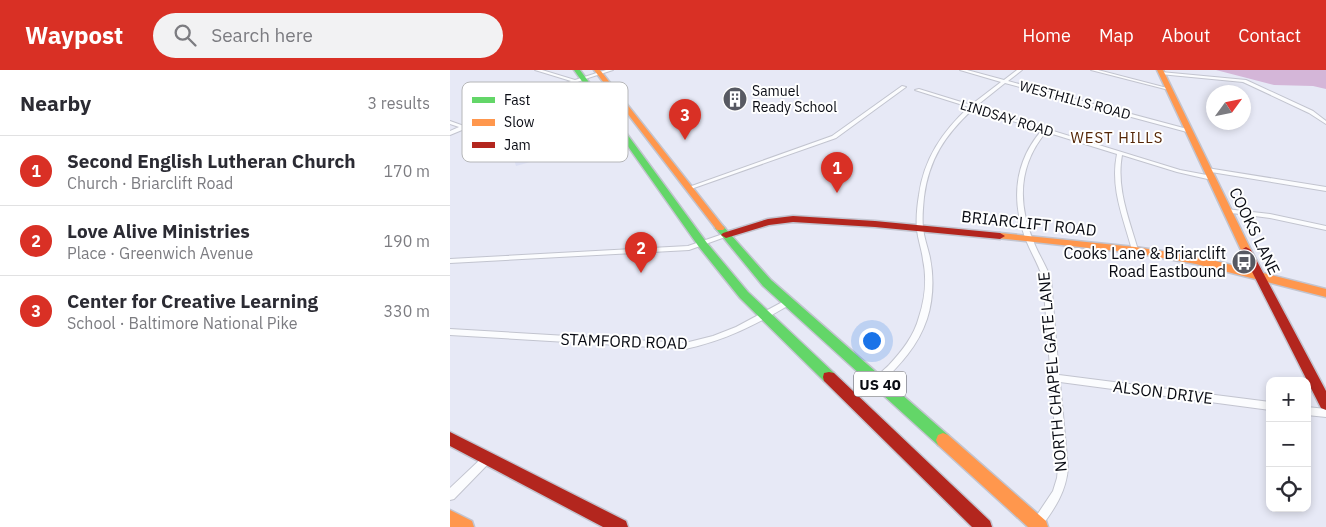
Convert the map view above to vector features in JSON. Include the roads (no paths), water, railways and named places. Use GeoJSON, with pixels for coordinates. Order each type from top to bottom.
{"type":"FeatureCollection","features":[{"type":"Feature","properties":{"kind":"main road","name":"US 40"},"geometry":{"type":"LineString","coordinates":[[603,71],[611,82]]}},
{"type":"Feature","properties":{"kind":"main road","name":"COOKS LANE"},"geometry":{"type":"LineString","coordinates":[[1161,71],[1226,211],[1326,404]]}},
{"type":"Feature","properties":{"kind":"main road","name":"US 40"},"geometry":{"type":"LineString","coordinates":[[628,105],[726,236],[757,271],[788,302],[1036,526]]}},
{"type":"Feature","properties":{"kind":"main road","name":"US 40"},"geometry":{"type":"LineString","coordinates":[[628,144],[727,276],[764,316],[984,527]]}},
{"type":"Feature","properties":{"kind":"main road","name":"BRIARCLIFT ROAD"},"geometry":{"type":"LineString","coordinates":[[726,236],[768,222],[793,219],[920,228],[1135,250],[1186,258],[1326,293]]}},
{"type":"Feature","properties":{"kind":"main road"},"geometry":{"type":"LineString","coordinates":[[450,439],[620,527]]}},
{"type":"Feature","properties":{"kind":"main road"},"geometry":{"type":"LineString","coordinates":[[450,518],[466,527]]}},
{"type":"Feature","properties":{"kind":"street"},"geometry":{"type":"LineString","coordinates":[[537,70],[578,76]]}},
{"type":"Feature","properties":{"kind":"street","name":"WESTHILLS ROAD"},"geometry":{"type":"LineString","coordinates":[[962,70],[1189,131]]}},
{"type":"Feature","properties":{"kind":"street"},"geometry":{"type":"LineString","coordinates":[[877,381],[907,353],[914,342],[926,306],[928,270],[920,228],[923,193],[931,158],[948,132],[972,107],[1020,70]]}},
{"type":"Feature","properties":{"kind":"street"},"geometry":{"type":"LineString","coordinates":[[1095,70],[1169,89]]}},
{"type":"Feature","properties":{"kind":"street"},"geometry":{"type":"LineString","coordinates":[[564,82],[578,76],[603,71]]}},
{"type":"Feature","properties":{"kind":"street"},"geometry":{"type":"LineString","coordinates":[[1161,71],[1244,80],[1311,112],[1326,124]]}},
{"type":"Feature","properties":{"kind":"street"},"geometry":{"type":"LineString","coordinates":[[689,188],[834,137],[904,88]]}},
{"type":"Feature","properties":{"kind":"street","name":"LINDSAY ROAD"},"geometry":{"type":"LineString","coordinates":[[917,90],[1186,174],[1209,174],[1326,189]]}},
{"type":"Feature","properties":{"kind":"street"},"geometry":{"type":"LineString","coordinates":[[450,133],[462,127]]}},
{"type":"Feature","properties":{"kind":"street","name":"NORTH CHAPEL GATE LANE"},"geometry":{"type":"LineString","coordinates":[[1036,526],[1052,505],[1062,482],[1056,378],[1047,279],[1041,259],[1029,239],[1022,212],[1020,179],[1029,147],[1045,130]]}},
{"type":"Feature","properties":{"kind":"street"},"geometry":{"type":"LineString","coordinates":[[1120,153],[1116,170],[1117,186],[1135,250]]}},
{"type":"Feature","properties":{"kind":"street"},"geometry":{"type":"LineString","coordinates":[[1226,211],[1270,216],[1326,228]]}},
{"type":"Feature","properties":{"kind":"street"},"geometry":{"type":"LineString","coordinates":[[450,261],[689,248],[726,236]]}},
{"type":"Feature","properties":{"kind":"street","name":"STAMFORD ROAD"},"geometry":{"type":"LineString","coordinates":[[450,332],[685,346],[723,338],[788,302]]}},
{"type":"Feature","properties":{"kind":"street","name":"ALSON DRIVE"},"geometry":{"type":"LineString","coordinates":[[1056,378],[1266,405]]}},
{"type":"Feature","properties":{"kind":"street"},"geometry":{"type":"LineString","coordinates":[[1311,411],[1326,413]]}},
{"type":"Feature","properties":{"kind":"street"},"geometry":{"type":"LineString","coordinates":[[450,495],[488,458]]}},
{"type":"Feature","properties":{"kind":"place","name":"Samuel Ready School"},"geometry":{"type":"Point","coordinates":[735,99]}},
{"type":"Feature","properties":{"kind":"place","name":"Center for Creative Learning"},"geometry":{"type":"Point","coordinates":[685,140]}},
{"type":"Feature","properties":{"kind":"place","name":"Second English Lutheran Church"},"geometry":{"type":"Point","coordinates":[837,193]}},
{"type":"Feature","properties":{"kind":"place","name":"Cooks Lane & Briarclift Road Eastbound"},"geometry":{"type":"Point","coordinates":[1244,262]}},
{"type":"Feature","properties":{"kind":"place","name":"Love Alive Ministries"},"geometry":{"type":"Point","coordinates":[641,273]}},
{"type":"Feature","properties":{"kind":"district","name":"WEST HILLS"},"geometry":{"type":"Point","coordinates":[1117,137]}}]}
